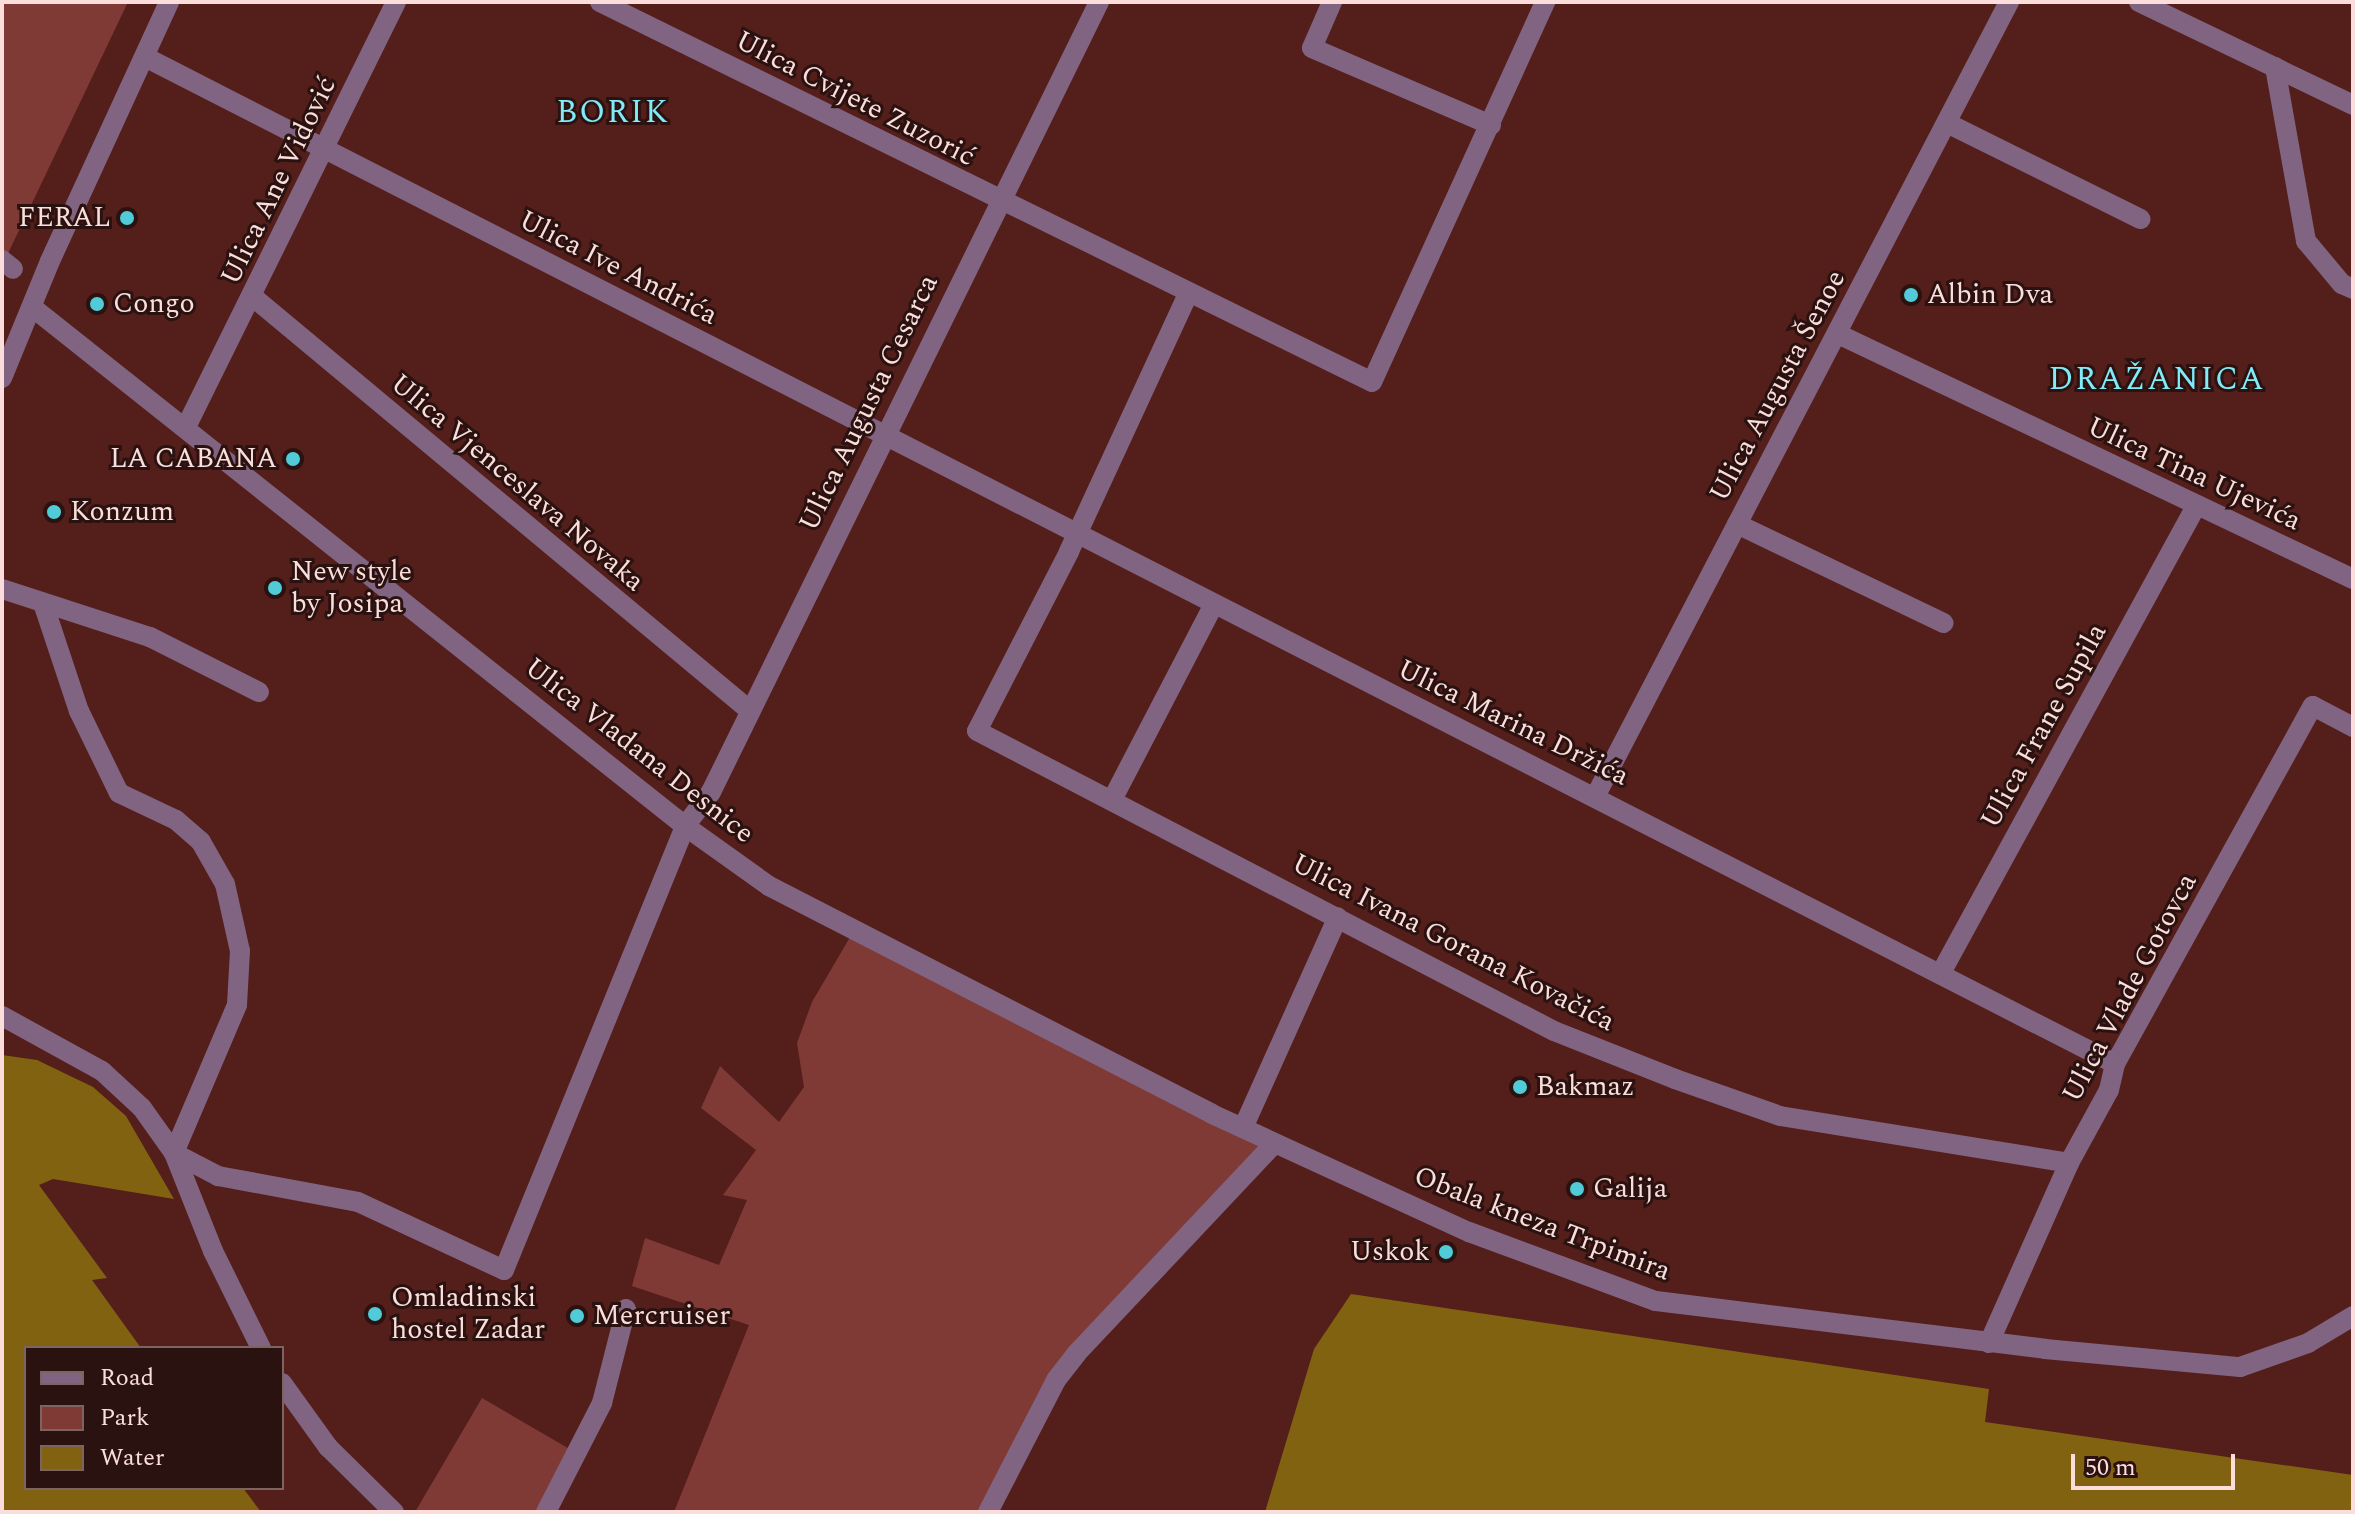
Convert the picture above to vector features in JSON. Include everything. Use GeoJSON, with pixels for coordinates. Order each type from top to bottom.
{"type":"FeatureCollection","features":[{"type":"Feature","properties":{"kind":"street"},"geometry":{"type":"LineString","coordinates":[[2,378],[169,2]]}},
{"type":"Feature","properties":{"kind":"street","name":"Ulica Ane Vidović"},"geometry":{"type":"LineString","coordinates":[[186,427],[327,151],[396,2]]}},
{"type":"Feature","properties":{"kind":"street","name":"Ulica Cvijete Zuzorić"},"geometry":{"type":"LineString","coordinates":[[600,2],[1000,203],[1372,382],[1491,125]]}},
{"type":"Feature","properties":{"kind":"street","name":"Ulica Augusta Cesarca"},"geometry":{"type":"LineString","coordinates":[[174,1153],[218,1176],[358,1202],[504,1270],[685,826],[711,792],[748,709],[1099,2]]}},
{"type":"Feature","properties":{"kind":"street"},"geometry":{"type":"LineString","coordinates":[[1332,2],[1312,48],[1491,125],[1545,2]]}},
{"type":"Feature","properties":{"kind":"street","name":"Ulica Augusta Šenoe"},"geometry":{"type":"LineString","coordinates":[[1596,795],[2009,2]]}},
{"type":"Feature","properties":{"kind":"street"},"geometry":{"type":"LineString","coordinates":[[2139,2],[2353,105]]}},
{"type":"Feature","properties":{"kind":"street","name":"Ulica Ive Andrića"},"geometry":{"type":"LineString","coordinates":[[145,57],[884,434]]}},
{"type":"Feature","properties":{"kind":"street"},"geometry":{"type":"LineString","coordinates":[[2275,67],[2306,241],[2342,284],[2353,289]]}},
{"type":"Feature","properties":{"kind":"street"},"geometry":{"type":"LineString","coordinates":[[1947,123],[2140,219]]}},
{"type":"Feature","properties":{"kind":"street"},"geometry":{"type":"LineString","coordinates":[[1077,533],[1188,294]]}},
{"type":"Feature","properties":{"kind":"street","name":"Ulica Vjenceslava Novaka"},"geometry":{"type":"LineString","coordinates":[[253,297],[748,709]]}},
{"type":"Feature","properties":{"kind":"street","name":"Ulica Vladana Desnice"},"geometry":{"type":"LineString","coordinates":[[32,307],[685,826],[769,886],[853,932],[1274,1144]]}},
{"type":"Feature","properties":{"kind":"street","name":"Ulica Tina Ujevića"},"geometry":{"type":"LineString","coordinates":[[1838,334],[2195,508],[2353,579]]}},
{"type":"Feature","properties":{"kind":"street","name":"Ulica Marina Držića"},"geometry":{"type":"LineString","coordinates":[[884,434],[1213,606],[1596,795],[1942,971],[2115,1064]]}},
{"type":"Feature","properties":{"kind":"street","name":"Ulica Frane Supila"},"geometry":{"type":"LineString","coordinates":[[1942,971],[2195,508]]}},
{"type":"Feature","properties":{"kind":"street"},"geometry":{"type":"LineString","coordinates":[[1737,524],[1944,623]]}},
{"type":"Feature","properties":{"kind":"street","name":"Ulica Ivana Gorana Kovačića"},"geometry":{"type":"LineString","coordinates":[[1077,533],[977,731],[1554,1031],[1780,1116],[2069,1163]]}},
{"type":"Feature","properties":{"kind":"street"},"geometry":{"type":"LineString","coordinates":[[2,589],[44,606],[150,637],[259,692]]}},
{"type":"Feature","properties":{"kind":"street"},"geometry":{"type":"LineString","coordinates":[[44,606],[79,711],[119,793],[176,820],[201,842],[225,884],[240,951],[237,1005],[174,1153]]}},
{"type":"Feature","properties":{"kind":"street"},"geometry":{"type":"LineString","coordinates":[[1112,800],[1213,606]]}},
{"type":"Feature","properties":{"kind":"street","name":"Ulica Vlade Gotovca"},"geometry":{"type":"LineString","coordinates":[[1989,1343],[2069,1163],[2109,1090],[2115,1064],[2313,706],[2353,727]]}},
{"type":"Feature","properties":{"kind":"street"},"geometry":{"type":"LineString","coordinates":[[1243,1128],[1338,917]]}},
{"type":"Feature","properties":{"kind":"street"},"geometry":{"type":"LineString","coordinates":[[2,1016],[102,1071],[142,1108],[174,1153],[213,1251],[260,1346]]}},
{"type":"Feature","properties":{"kind":"street"},"geometry":{"type":"LineString","coordinates":[[988,1512],[1056,1380],[1076,1354],[1274,1144]]}},
{"type":"Feature","properties":{"kind":"street","name":"Obala kneza Trpimira"},"geometry":{"type":"LineString","coordinates":[[1274,1144],[1469,1232],[1656,1301],[1989,1343],[2240,1367],[2308,1343],[2353,1316]]}},
{"type":"Feature","properties":{"kind":"street"},"geometry":{"type":"LineString","coordinates":[[546,1512],[602,1403],[626,1309]]}},
{"type":"Feature","properties":{"kind":"street"},"geometry":{"type":"LineString","coordinates":[[284,1386],[328,1447],[394,1512]]}},
{"type":"Feature","properties":{"kind":"green space"},"geometry":{"type":"Polygon","coordinates":[[[2,2],[128,2],[2,266],[2,2]]]}},
{"type":"Feature","properties":{"kind":"green space"},"geometry":{"type":"Polygon","coordinates":[[[853,932],[1274,1144],[1076,1354],[988,1512],[674,1512],[749,1325],[632,1286],[645,1238],[719,1265],[747,1200],[723,1195],[756,1150],[701,1108],[720,1066],[779,1122],[804,1087],[797,1043],[812,1002],[853,932]]]}},
{"type":"Feature","properties":{"kind":"green space"},"geometry":{"type":"Polygon","coordinates":[[[482,1398],[573,1451],[537,1512],[415,1512],[482,1398]]]}},
{"type":"Feature","properties":{"kind":"water"},"geometry":{"type":"Polygon","coordinates":[[[2,1055],[37,1060],[93,1087],[126,1116],[174,1199],[53,1179],[39,1185],[107,1278],[92,1280],[140,1346],[24,1346],[24,1490],[244,1490],[261,1512],[2,1512],[2,1055]]]}},
{"type":"Feature","properties":{"kind":"water"},"geometry":{"type":"Polygon","coordinates":[[[1351,1294],[1989,1389],[1985,1422],[2353,1475],[2353,1512],[1265,1512],[1314,1349],[1351,1294]]]}},
{"type":"Feature","properties":{"kind":"place","name":"FERAL"},"geometry":{"type":"Point","coordinates":[127,218]}},
{"type":"Feature","properties":{"kind":"place","name":"Albin Dva"},"geometry":{"type":"Point","coordinates":[1911,295]}},
{"type":"Feature","properties":{"kind":"place","name":"Congo"},"geometry":{"type":"Point","coordinates":[97,304]}},
{"type":"Feature","properties":{"kind":"place","name":"LA CABANA"},"geometry":{"type":"Point","coordinates":[293,459]}},
{"type":"Feature","properties":{"kind":"place","name":"Konzum"},"geometry":{"type":"Point","coordinates":[54,512]}},
{"type":"Feature","properties":{"kind":"place","name":"New style by Josipa"},"geometry":{"type":"Point","coordinates":[275,588]}},
{"type":"Feature","properties":{"kind":"place","name":"Bakmaz"},"geometry":{"type":"Point","coordinates":[1520,1087]}},
{"type":"Feature","properties":{"kind":"place","name":"Galija"},"geometry":{"type":"Point","coordinates":[1577,1189]}},
{"type":"Feature","properties":{"kind":"place","name":"Uskok"},"geometry":{"type":"Point","coordinates":[1446,1252]}},
{"type":"Feature","properties":{"kind":"place","name":"Omladinski hostel Zadar"},"geometry":{"type":"Point","coordinates":[375,1314]}},
{"type":"Feature","properties":{"kind":"place","name":"Mercruiser"},"geometry":{"type":"Point","coordinates":[577,1316]}},
{"type":"Feature","properties":{"kind":"district","name":"BORIK"},"geometry":{"type":"Point","coordinates":[613,113]}},
{"type":"Feature","properties":{"kind":"district","name":"DRAŽANICA"},"geometry":{"type":"Point","coordinates":[2157,380]}}]}
